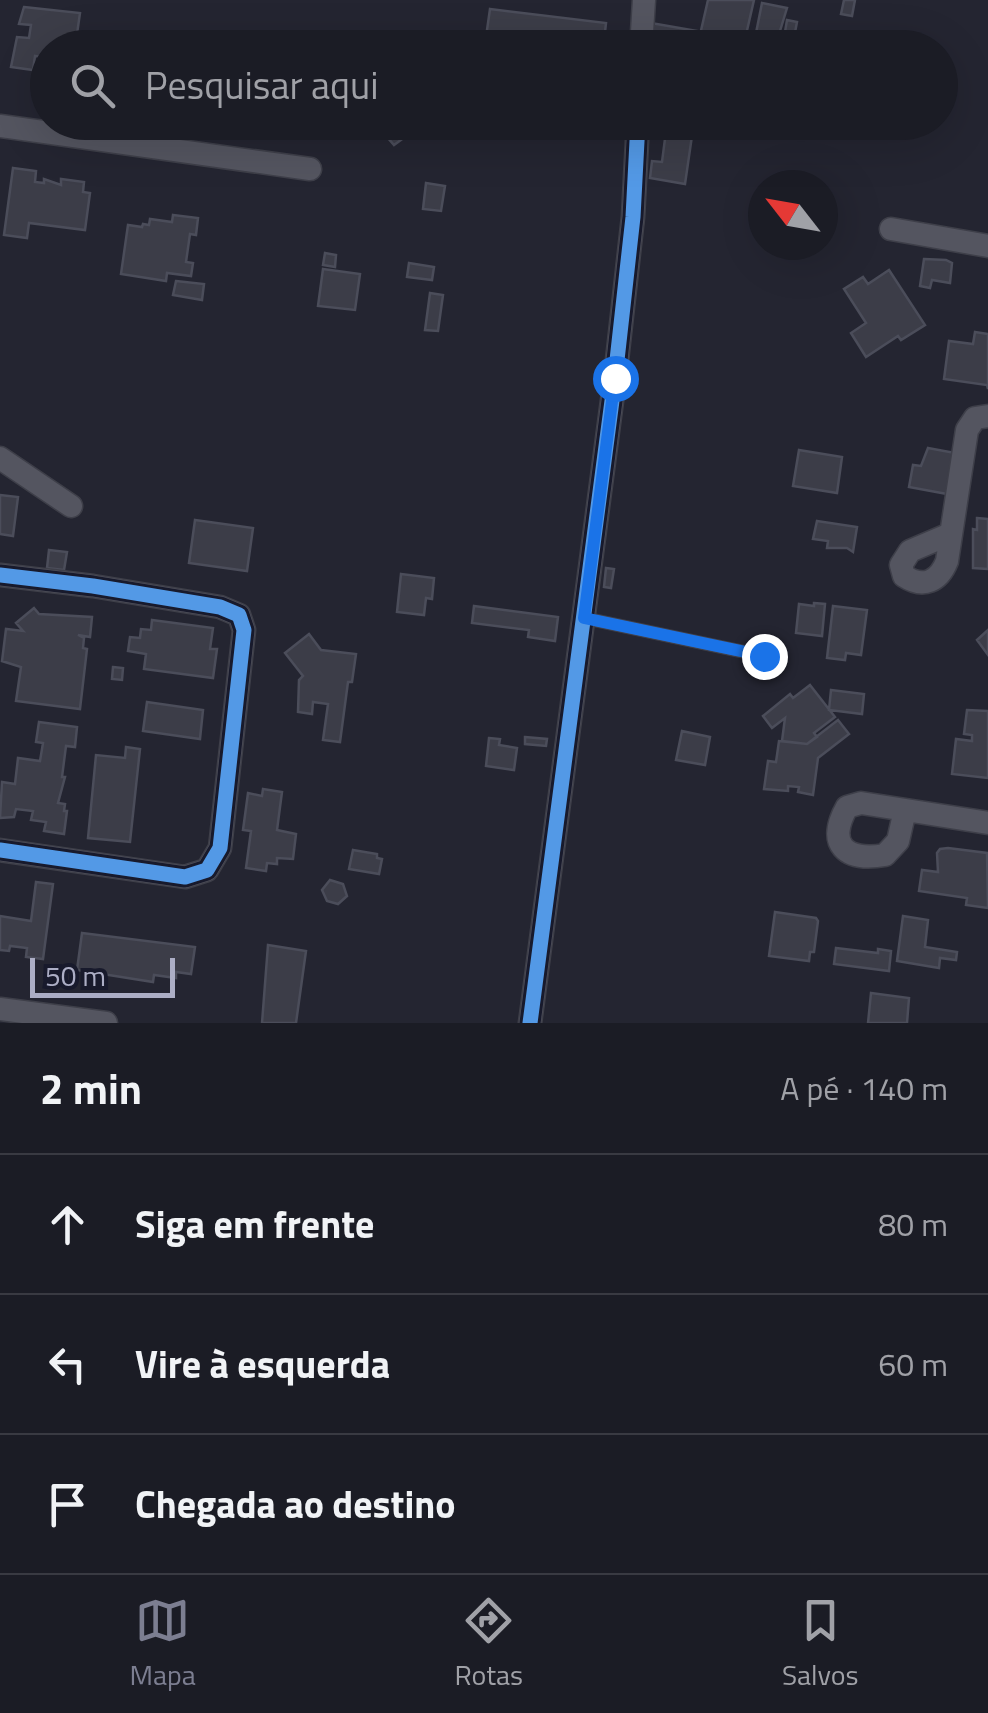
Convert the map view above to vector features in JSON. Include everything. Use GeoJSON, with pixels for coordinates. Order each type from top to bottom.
{"type":"FeatureCollection","features":[{"type":"Feature","properties":{"kind":"street"},"geometry":{"type":"LineString","coordinates":[[643,30],[644,0]]}},
{"type":"Feature","properties":{"kind":"street"},"geometry":{"type":"LineString","coordinates":[[0,126],[30,130]]}},
{"type":"Feature","properties":{"kind":"street"},"geometry":{"type":"LineString","coordinates":[[101,140],[310,169]]}},
{"type":"Feature","properties":{"kind":"street"},"geometry":{"type":"LineString","coordinates":[[530,1023],[633,217],[637,140]]}},
{"type":"Feature","properties":{"kind":"street"},"geometry":{"type":"LineString","coordinates":[[891,229],[988,246]]}},
{"type":"Feature","properties":{"kind":"street"},"geometry":{"type":"LineString","coordinates":[[950,534],[967,430],[974,418],[988,416]]}},
{"type":"Feature","properties":{"kind":"street"},"geometry":{"type":"LineString","coordinates":[[0,458],[71,506]]}},
{"type":"Feature","properties":{"kind":"street"},"geometry":{"type":"LineString","coordinates":[[0,575],[220,607],[239,616],[244,630],[220,848],[207,870],[184,877],[0,850]]}},
{"type":"Feature","properties":{"kind":"street"},"geometry":{"type":"LineString","coordinates":[[905,810],[988,823]]}},
{"type":"Feature","properties":{"kind":"street"},"geometry":{"type":"LineString","coordinates":[[0,1009],[106,1023]]}},
{"type":"Feature","properties":{"kind":"lane"},"geometry":{"type":"LineString","coordinates":[[584,618],[764,656]]}},
{"type":"Feature","properties":{"kind":"building"},"geometry":{"type":"Polygon","coordinates":[[[708,0],[754,0],[747,30],[701,30],[708,0]]]}},
{"type":"Feature","properties":{"kind":"building"},"geometry":{"type":"Polygon","coordinates":[[[844,0],[855,0],[852,16],[841,14],[844,0]]]}},
{"type":"Feature","properties":{"kind":"building"},"geometry":{"type":"Polygon","coordinates":[[[762,3],[787,8],[780,30],[757,30],[762,3]]]}},
{"type":"Feature","properties":{"kind":"building"},"geometry":{"type":"Polygon","coordinates":[[[24,7],[80,13],[78,30],[30,30],[31,25],[19,24],[24,7]]]}},
{"type":"Feature","properties":{"kind":"building"},"geometry":{"type":"Polygon","coordinates":[[[490,9],[606,23],[605,30],[487,30],[490,9]]]}},
{"type":"Feature","properties":{"kind":"building"},"geometry":{"type":"Polygon","coordinates":[[[787,20],[797,22],[795,30],[785,30],[787,20]]]}},
{"type":"Feature","properties":{"kind":"building"},"geometry":{"type":"Polygon","coordinates":[[[651,23],[691,30],[651,30],[651,23]]]}},
{"type":"Feature","properties":{"kind":"building"},"geometry":{"type":"Polygon","coordinates":[[[30,32],[30,70],[11,67],[17,37],[29,38],[30,32]]]}},
{"type":"Feature","properties":{"kind":"building"},"geometry":{"type":"Polygon","coordinates":[[[665,140],[691,140],[685,184],[650,178],[652,161],[662,162],[665,140]]]}},
{"type":"Feature","properties":{"kind":"building"},"geometry":{"type":"Polygon","coordinates":[[[13,168],[36,171],[35,182],[84,182],[83,192],[90,193],[85,230],[29,223],[27,238],[4,235],[13,168]]]}},
{"type":"Feature","properties":{"kind":"building"},"geometry":{"type":"Polygon","coordinates":[[[426,183],[445,186],[441,211],[423,209],[426,183]]]}},
{"type":"Feature","properties":{"kind":"building"},"geometry":{"type":"Polygon","coordinates":[[[173,215],[198,218],[196,235],[190,234],[186,262],[193,263],[191,276],[167,273],[166,281],[121,274],[128,225],[142,227],[149,225],[150,219],[172,222],[173,215]]]}},
{"type":"Feature","properties":{"kind":"building"},"geometry":{"type":"Polygon","coordinates":[[[325,253],[336,255],[335,267],[323,265],[325,253]]]}},
{"type":"Feature","properties":{"kind":"building"},"geometry":{"type":"Polygon","coordinates":[[[924,259],[952,263],[950,283],[932,280],[930,288],[920,286],[924,259]]]}},
{"type":"Feature","properties":{"kind":"building"},"geometry":{"type":"Polygon","coordinates":[[[409,263],[434,267],[432,280],[407,277],[409,263]]]}},
{"type":"Feature","properties":{"kind":"building"},"geometry":{"type":"Polygon","coordinates":[[[323,269],[360,274],[355,310],[318,306],[323,269]]]}},
{"type":"Feature","properties":{"kind":"building"},"geometry":{"type":"Polygon","coordinates":[[[889,270],[925,325],[901,340],[898,336],[866,357],[851,333],[866,323],[844,289],[863,277],[868,284],[889,270]]]}},
{"type":"Feature","properties":{"kind":"building"},"geometry":{"type":"Polygon","coordinates":[[[176,281],[204,284],[202,300],[173,295],[176,281]]]}},
{"type":"Feature","properties":{"kind":"building"},"geometry":{"type":"Polygon","coordinates":[[[430,293],[443,295],[438,331],[425,330],[430,293]]]}},
{"type":"Feature","properties":{"kind":"building"},"geometry":{"type":"Polygon","coordinates":[[[975,332],[988,334],[988,389],[987,385],[944,379],[949,341],[973,344],[975,332]]]}},
{"type":"Feature","properties":{"kind":"building"},"geometry":{"type":"Polygon","coordinates":[[[928,448],[955,453],[947,494],[909,487],[913,465],[921,466],[928,448]]]}},
{"type":"Feature","properties":{"kind":"building"},"geometry":{"type":"Polygon","coordinates":[[[799,450],[842,457],[837,493],[793,486],[799,450]]]}},
{"type":"Feature","properties":{"kind":"building"},"geometry":{"type":"Polygon","coordinates":[[[0,495],[18,497],[13,536],[0,534],[0,495]]]}},
{"type":"Feature","properties":{"kind":"building"},"geometry":{"type":"Polygon","coordinates":[[[977,518],[988,519],[988,569],[973,568],[973,529],[977,530],[977,518]]]}},
{"type":"Feature","properties":{"kind":"building"},"geometry":{"type":"Polygon","coordinates":[[[195,520],[253,528],[247,571],[189,563],[195,520]]]}},
{"type":"Feature","properties":{"kind":"building"},"geometry":{"type":"Polygon","coordinates":[[[817,521],[857,527],[853,552],[847,548],[827,548],[828,541],[813,539],[817,521]]]}},
{"type":"Feature","properties":{"kind":"building"},"geometry":{"type":"Polygon","coordinates":[[[49,550],[67,552],[64,570],[47,568],[49,550]]]}},
{"type":"Feature","properties":{"kind":"building"},"geometry":{"type":"Polygon","coordinates":[[[606,568],[614,569],[611,588],[604,587],[606,568]]]}},
{"type":"Feature","properties":{"kind":"building"},"geometry":{"type":"Polygon","coordinates":[[[401,574],[434,578],[432,599],[426,598],[424,615],[397,612],[401,574]]]}},
{"type":"Feature","properties":{"kind":"building"},"geometry":{"type":"Polygon","coordinates":[[[799,604],[825,604],[822,636],[796,633],[799,604]]]}},
{"type":"Feature","properties":{"kind":"building"},"geometry":{"type":"Polygon","coordinates":[[[474,606],[558,617],[555,641],[528,637],[529,630],[472,623],[474,606]]]}},
{"type":"Feature","properties":{"kind":"building"},"geometry":{"type":"Polygon","coordinates":[[[833,606],[867,610],[861,655],[846,653],[845,660],[827,658],[833,606]]]}},
{"type":"Feature","properties":{"kind":"building"},"geometry":{"type":"Polygon","coordinates":[[[34,608],[39,614],[92,617],[90,637],[78,635],[84,638],[83,648],[87,649],[80,709],[16,701],[21,667],[2,661],[6,629],[23,631],[16,623],[34,608]]]}},
{"type":"Feature","properties":{"kind":"building"},"geometry":{"type":"Polygon","coordinates":[[[152,620],[213,628],[210,649],[217,649],[213,678],[144,669],[146,654],[128,651],[130,637],[140,638],[141,629],[151,630],[152,620]]]}},
{"type":"Feature","properties":{"kind":"building"},"geometry":{"type":"Polygon","coordinates":[[[988,630],[988,655],[977,640],[988,630]]]}},
{"type":"Feature","properties":{"kind":"building"},"geometry":{"type":"Polygon","coordinates":[[[309,634],[321,650],[356,654],[340,742],[323,740],[328,704],[313,702],[312,714],[298,712],[299,680],[303,676],[285,653],[309,634]]]}},
{"type":"Feature","properties":{"kind":"building"},"geometry":{"type":"Polygon","coordinates":[[[113,667],[123,668],[122,680],[112,679],[113,667]]]}},
{"type":"Feature","properties":{"kind":"building"},"geometry":{"type":"Polygon","coordinates":[[[810,685],[835,717],[814,733],[817,737],[807,744],[782,741],[785,718],[772,728],[763,716],[790,694],[793,698],[810,685]]]}},
{"type":"Feature","properties":{"kind":"building"},"geometry":{"type":"Polygon","coordinates":[[[831,690],[864,694],[862,714],[829,710],[831,690]]]}},
{"type":"Feature","properties":{"kind":"building"},"geometry":{"type":"Polygon","coordinates":[[[147,702],[203,710],[200,739],[143,731],[147,702]]]}},
{"type":"Feature","properties":{"kind":"building"},"geometry":{"type":"Polygon","coordinates":[[[967,710],[988,711],[988,778],[952,774],[956,739],[972,741],[972,735],[964,734],[967,710]]]}},
{"type":"Feature","properties":{"kind":"building"},"geometry":{"type":"Polygon","coordinates":[[[838,720],[849,734],[818,758],[813,795],[798,792],[799,787],[788,786],[788,791],[764,789],[768,761],[776,762],[779,741],[807,744],[838,720]]]}},
{"type":"Feature","properties":{"kind":"building"},"geometry":{"type":"Polygon","coordinates":[[[39,722],[77,727],[75,747],[66,746],[65,777],[58,803],[65,804],[67,811],[64,834],[44,831],[46,822],[31,820],[33,811],[16,809],[14,817],[0,818],[2,782],[15,784],[18,758],[40,761],[43,743],[36,742],[39,722]]]}},
{"type":"Feature","properties":{"kind":"building"},"geometry":{"type":"Polygon","coordinates":[[[682,731],[710,737],[705,765],[676,760],[682,731]]]}},
{"type":"Feature","properties":{"kind":"building"},"geometry":{"type":"Polygon","coordinates":[[[525,737],[547,739],[546,746],[525,744],[525,737]]]}},
{"type":"Feature","properties":{"kind":"building"},"geometry":{"type":"Polygon","coordinates":[[[489,738],[500,739],[499,745],[517,748],[514,770],[486,766],[489,738]]]}},
{"type":"Feature","properties":{"kind":"building"},"geometry":{"type":"Polygon","coordinates":[[[126,747],[140,749],[130,842],[88,838],[96,755],[125,758],[126,747]]]}},
{"type":"Feature","properties":{"kind":"building"},"geometry":{"type":"Polygon","coordinates":[[[263,789],[282,792],[277,830],[296,834],[293,859],[277,858],[277,864],[267,863],[266,871],[246,868],[251,831],[243,830],[248,793],[262,796],[263,789]]]}},
{"type":"Feature","properties":{"kind":"building"},"geometry":{"type":"Polygon","coordinates":[[[948,848],[987,853],[988,908],[966,905],[967,898],[919,891],[922,870],[938,872],[937,853],[948,848]]]}},
{"type":"Feature","properties":{"kind":"building"},"geometry":{"type":"Polygon","coordinates":[[[353,850],[377,854],[382,859],[379,874],[349,869],[353,850]]]}},
{"type":"Feature","properties":{"kind":"building"},"geometry":{"type":"Polygon","coordinates":[[[330,880],[343,884],[347,896],[338,904],[327,901],[322,890],[330,880]]]}},
{"type":"Feature","properties":{"kind":"building"},"geometry":{"type":"Polygon","coordinates":[[[36,882],[53,884],[43,959],[26,957],[27,948],[10,946],[9,951],[0,950],[0,916],[31,921],[36,882]]]}},
{"type":"Feature","properties":{"kind":"building"},"geometry":{"type":"Polygon","coordinates":[[[775,912],[816,918],[814,952],[810,952],[809,961],[769,956],[775,912]]]}},
{"type":"Feature","properties":{"kind":"building"},"geometry":{"type":"Polygon","coordinates":[[[903,916],[928,920],[925,947],[957,952],[956,960],[940,958],[939,968],[897,961],[903,916]]]}},
{"type":"Feature","properties":{"kind":"building"},"geometry":{"type":"Polygon","coordinates":[[[82,933],[195,947],[191,974],[176,972],[176,978],[154,975],[153,982],[77,970],[82,933]]]}},
{"type":"Feature","properties":{"kind":"building"},"geometry":{"type":"Polygon","coordinates":[[[268,945],[306,951],[296,1023],[262,1023],[268,945]]]}},
{"type":"Feature","properties":{"kind":"building"},"geometry":{"type":"Polygon","coordinates":[[[836,948],[891,951],[889,971],[834,964],[836,948]]]}},
{"type":"Feature","properties":{"kind":"building"},"geometry":{"type":"Polygon","coordinates":[[[871,993],[909,998],[907,1023],[868,1023],[871,993]]]}},
{"type":"Feature","properties":{"kind":"cycle path"},"geometry":{"type":"LineString","coordinates":[[530,1023],[615,378],[633,217],[637,140]]}},
{"type":"Feature","properties":{"kind":"cycle path"},"geometry":{"type":"LineString","coordinates":[[0,575],[220,607],[239,615],[244,630],[220,848],[207,870],[185,877],[0,850]]}},
{"type":"Feature","properties":{"kind":"route"},"geometry":{"type":"LineString","coordinates":[[615,378],[584,618],[764,656]]}}]}
